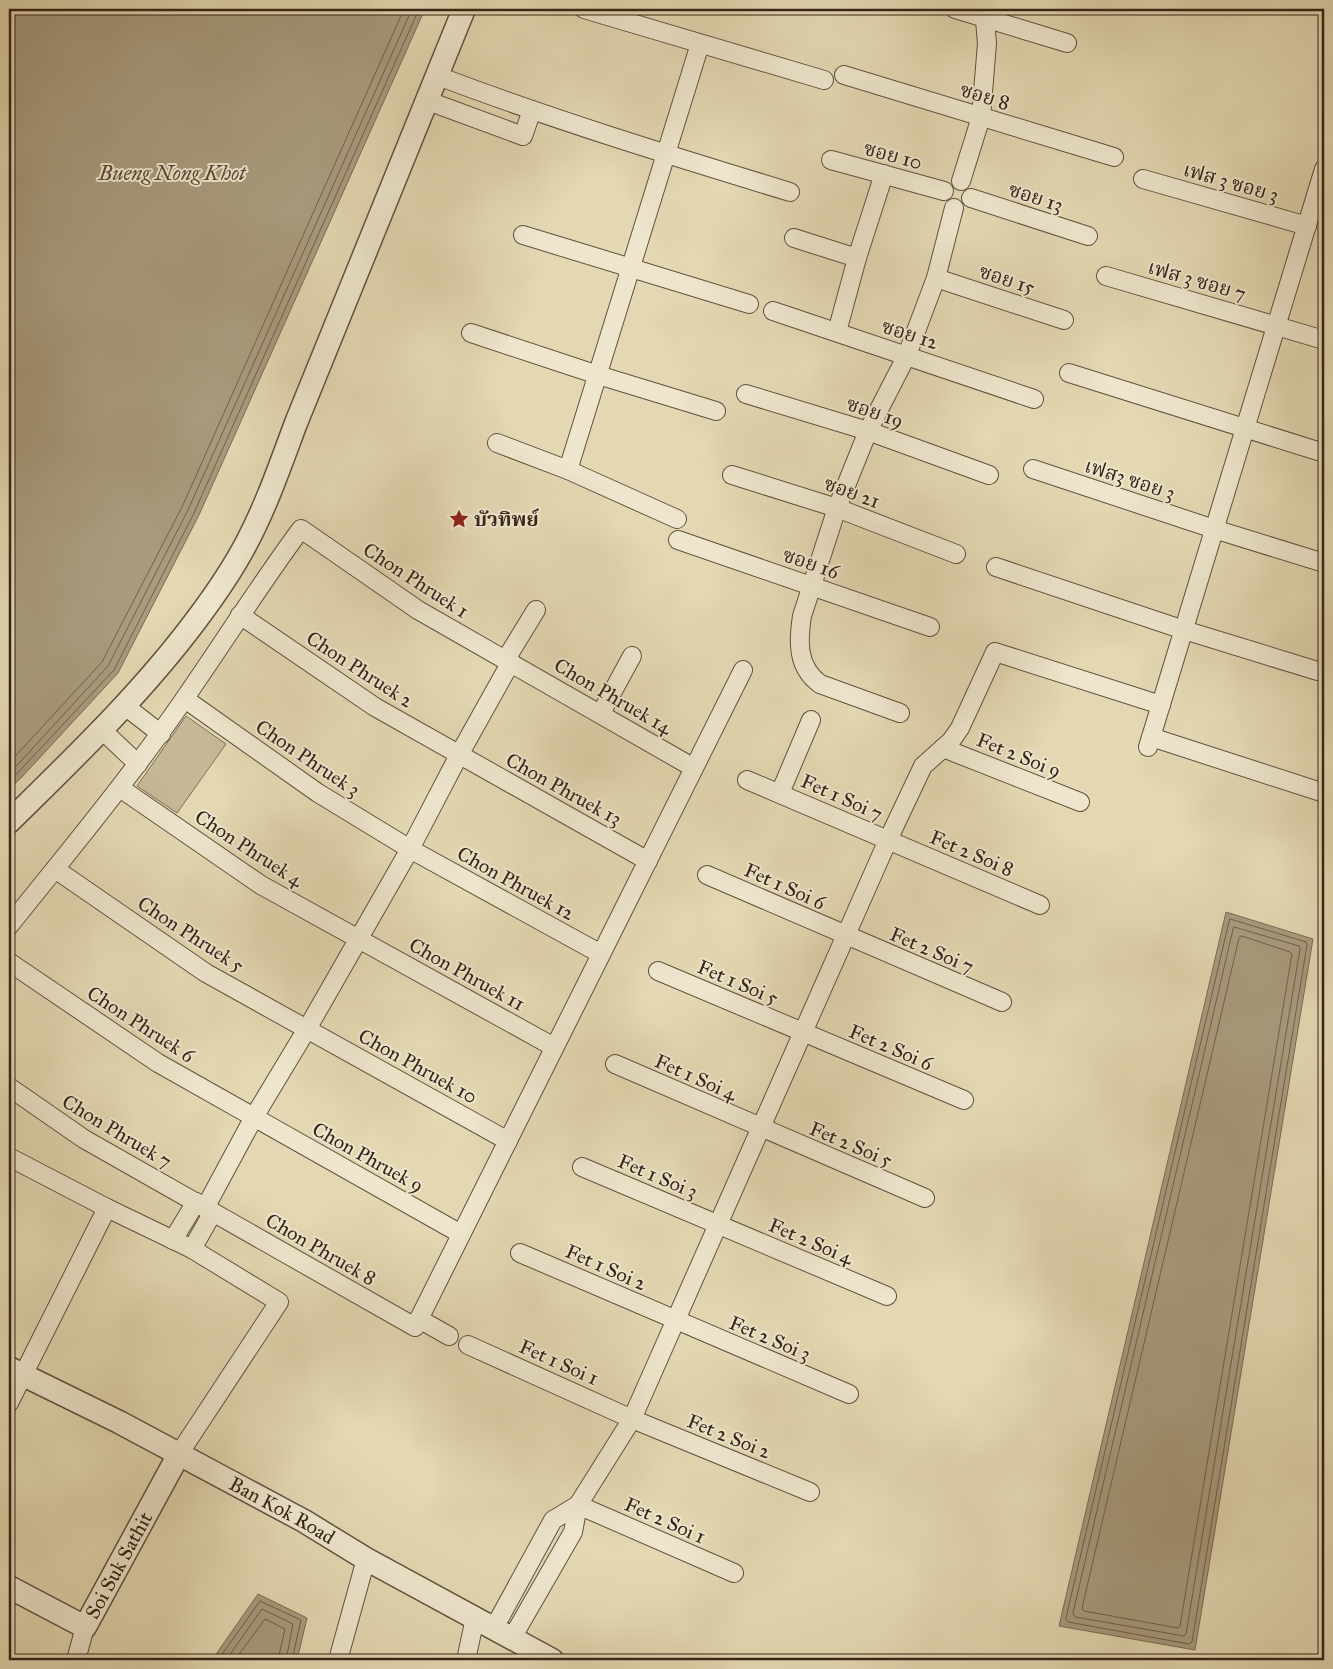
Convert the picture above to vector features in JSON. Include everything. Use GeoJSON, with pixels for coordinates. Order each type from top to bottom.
{"type":"FeatureCollection","features":[{"type":"Feature","properties":{"kind":"street"},"geometry":{"type":"LineString","coordinates":[[9,822],[102,730],[152,676],[214,597],[247,543],[272,489],[296,423],[464,9]]}},
{"type":"Feature","properties":{"kind":"street"},"geometry":{"type":"LineString","coordinates":[[584,9],[824,80]]}},
{"type":"Feature","properties":{"kind":"street"},"geometry":{"type":"LineString","coordinates":[[955,9],[985,14],[1067,43]]}},
{"type":"Feature","properties":{"kind":"street"},"geometry":{"type":"LineString","coordinates":[[961,181],[981,117],[987,43],[985,14]]}},
{"type":"Feature","properties":{"kind":"street"},"geometry":{"type":"LineString","coordinates":[[568,470],[700,44]]}},
{"type":"Feature","properties":{"kind":"street","name":"ซอย 8"},"geometry":{"type":"LineString","coordinates":[[844,75],[1114,157]]}},
{"type":"Feature","properties":{"kind":"street"},"geometry":{"type":"LineString","coordinates":[[438,76],[666,155],[790,192]]}},
{"type":"Feature","properties":{"kind":"street"},"geometry":{"type":"LineString","coordinates":[[428,101],[523,136],[532,110]]}},
{"type":"Feature","properties":{"kind":"street","name":"ซอย 10"},"geometry":{"type":"LineString","coordinates":[[831,160],[944,191]]}},
{"type":"Feature","properties":{"kind":"street"},"geometry":{"type":"LineString","coordinates":[[1324,168],[1149,742],[1324,793]]}},
{"type":"Feature","properties":{"kind":"street"},"geometry":{"type":"LineString","coordinates":[[836,332],[884,174]]}},
{"type":"Feature","properties":{"kind":"street","name":"เฟส 3 ซอย 3"},"geometry":{"type":"LineString","coordinates":[[1143,179],[1307,226]]}},
{"type":"Feature","properties":{"kind":"street"},"geometry":{"type":"LineString","coordinates":[[961,181],[969,187],[971,198],[964,206],[954,208],[945,201],[944,191],[950,182],[961,181]]}},
{"type":"Feature","properties":{"kind":"street","name":"ซอย 13"},"geometry":{"type":"LineString","coordinates":[[971,198],[1088,236]]}},
{"type":"Feature","properties":{"kind":"street"},"geometry":{"type":"LineString","coordinates":[[900,713],[820,684],[812,678],[806,668],[799,646],[802,616],[837,508],[868,430],[907,355],[936,278],[954,208]]}},
{"type":"Feature","properties":{"kind":"street"},"geometry":{"type":"LineString","coordinates":[[522,235],[749,304]]}},
{"type":"Feature","properties":{"kind":"street"},"geometry":{"type":"LineString","coordinates":[[794,238],[857,258]]}},
{"type":"Feature","properties":{"kind":"street","name":"เฟส 3 ซอย 7"},"geometry":{"type":"LineString","coordinates":[[1106,276],[1324,340]]}},
{"type":"Feature","properties":{"kind":"street","name":"ซอย 15"},"geometry":{"type":"LineString","coordinates":[[936,278],[1064,320]]}},
{"type":"Feature","properties":{"kind":"street","name":"ซอย 12"},"geometry":{"type":"LineString","coordinates":[[773,311],[1034,399]]}},
{"type":"Feature","properties":{"kind":"street"},"geometry":{"type":"LineString","coordinates":[[471,333],[716,411]]}},
{"type":"Feature","properties":{"kind":"street"},"geometry":{"type":"LineString","coordinates":[[1069,372],[1324,453]]}},
{"type":"Feature","properties":{"kind":"street","name":"ซอย 19"},"geometry":{"type":"LineString","coordinates":[[746,394],[868,430],[990,475]]}},
{"type":"Feature","properties":{"kind":"street"},"geometry":{"type":"LineString","coordinates":[[497,443],[568,470],[677,519]]}},
{"type":"Feature","properties":{"kind":"street","name":"เฟส3 ซอย 3"},"geometry":{"type":"LineString","coordinates":[[1033,469],[1214,529],[1324,562]]}},
{"type":"Feature","properties":{"kind":"street","name":"ซอย 21"},"geometry":{"type":"LineString","coordinates":[[732,475],[837,508],[956,554]]}},
{"type":"Feature","properties":{"kind":"street","name":"Chon Phruek 1"},"geometry":{"type":"LineString","coordinates":[[240,614],[301,529],[418,610],[509,661]]}},
{"type":"Feature","properties":{"kind":"street","name":"ซอย 16"},"geometry":{"type":"LineString","coordinates":[[678,540],[930,627]]}},
{"type":"Feature","properties":{"kind":"street"},"geometry":{"type":"LineString","coordinates":[[996,567],[1184,630],[1324,673]]}},
{"type":"Feature","properties":{"kind":"street"},"geometry":{"type":"LineString","coordinates":[[192,1249],[204,1207],[254,1117],[307,1029],[410,849],[536,610]]}},
{"type":"Feature","properties":{"kind":"street"},"geometry":{"type":"LineString","coordinates":[[9,926],[138,764],[185,699],[240,614]]}},
{"type":"Feature","properties":{"kind":"street","name":"Chon Phruek 2"},"geometry":{"type":"LineString","coordinates":[[240,614],[375,706],[459,755]]}},
{"type":"Feature","properties":{"kind":"street"},"geometry":{"type":"LineString","coordinates":[[466,1660],[573,1532],[578,1505],[632,1418],[922,766],[955,736],[966,717],[995,652],[1161,705]]}},
{"type":"Feature","properties":{"kind":"street"},"geometry":{"type":"LineString","coordinates":[[601,713],[632,656]]}},
{"type":"Feature","properties":{"kind":"street","name":"Chon Phruek 14"},"geometry":{"type":"LineString","coordinates":[[509,661],[694,768]]}},
{"type":"Feature","properties":{"kind":"street"},"geometry":{"type":"LineString","coordinates":[[417,1323],[743,670]]}},
{"type":"Feature","properties":{"kind":"street","name":"Chon Phruek 3"},"geometry":{"type":"LineString","coordinates":[[185,699],[318,792],[410,849]]}},
{"type":"Feature","properties":{"kind":"street"},"geometry":{"type":"LineString","coordinates":[[125,706],[160,734]]}},
{"type":"Feature","properties":{"kind":"street","name":"Fet 1 Soi 7"},"geometry":{"type":"LineString","coordinates":[[780,793],[811,720]]}},
{"type":"Feature","properties":{"kind":"street"},"geometry":{"type":"LineString","coordinates":[[102,730],[138,764]]}},
{"type":"Feature","properties":{"kind":"street","name":"Fet 2 Soi 9"},"geometry":{"type":"LineString","coordinates":[[943,748],[1080,802]]}},
{"type":"Feature","properties":{"kind":"street","name":"Chon Phruek 13"},"geometry":{"type":"LineString","coordinates":[[459,755],[648,861]]}},
{"type":"Feature","properties":{"kind":"street","name":"Fet 1 Soi 7"},"geometry":{"type":"LineString","coordinates":[[748,780],[888,840]]}},
{"type":"Feature","properties":{"kind":"street","name":"Chon Phruek 4"},"geometry":{"type":"LineString","coordinates":[[120,788],[261,884],[359,939]]}},
{"type":"Feature","properties":{"kind":"street","name":"Fet 2 Soi 8"},"geometry":{"type":"LineString","coordinates":[[888,840],[1040,905]]}},
{"type":"Feature","properties":{"kind":"street","name":"Chon Phruek 12"},"geometry":{"type":"LineString","coordinates":[[410,849],[601,954]]}},
{"type":"Feature","properties":{"kind":"street","name":"Chon Phruek 5"},"geometry":{"type":"LineString","coordinates":[[55,869],[206,973],[307,1029]]}},
{"type":"Feature","properties":{"kind":"street","name":"Fet 1 Soi 6"},"geometry":{"type":"LineString","coordinates":[[707,875],[845,936]]}},
{"type":"Feature","properties":{"kind":"street","name":"Fet 2 Soi 7"},"geometry":{"type":"LineString","coordinates":[[845,936],[1002,1002]]}},
{"type":"Feature","properties":{"kind":"street","name":"Chon Phruek 11"},"geometry":{"type":"LineString","coordinates":[[359,939],[554,1047]]}},
{"type":"Feature","properties":{"kind":"street","name":"Chon Phruek 6"},"geometry":{"type":"LineString","coordinates":[[9,962],[158,1062],[254,1117]]}},
{"type":"Feature","properties":{"kind":"street","name":"Fet 1 Soi 5"},"geometry":{"type":"LineString","coordinates":[[658,971],[803,1032]]}},
{"type":"Feature","properties":{"kind":"street","name":"Chon Phruek 10"},"geometry":{"type":"LineString","coordinates":[[307,1029],[508,1141]]}},
{"type":"Feature","properties":{"kind":"street","name":"Fet 2 Soi 6"},"geometry":{"type":"LineString","coordinates":[[803,1032],[964,1100]]}},
{"type":"Feature","properties":{"kind":"street","name":"Fet 1 Soi 4"},"geometry":{"type":"LineString","coordinates":[[615,1064],[760,1128]]}},
{"type":"Feature","properties":{"kind":"street","name":"Chon Phruek 7"},"geometry":{"type":"LineString","coordinates":[[9,1087],[84,1139],[204,1207]]}},
{"type":"Feature","properties":{"kind":"street","name":"Chon Phruek 9"},"geometry":{"type":"LineString","coordinates":[[254,1117],[461,1234]]}},
{"type":"Feature","properties":{"kind":"street","name":"Fet 2 Soi 5"},"geometry":{"type":"LineString","coordinates":[[760,1128],[925,1198]]}},
{"type":"Feature","properties":{"kind":"street"},"geometry":{"type":"LineString","coordinates":[[9,1157],[107,1208],[192,1249],[279,1302],[179,1454]]}},
{"type":"Feature","properties":{"kind":"street","name":"Fet 1 Soi 3"},"geometry":{"type":"LineString","coordinates":[[582,1167],[718,1224]]}},
{"type":"Feature","properties":{"kind":"street"},"geometry":{"type":"LineString","coordinates":[[173,1240],[204,1207]]}},
{"type":"Feature","properties":{"kind":"street","name":"Chon Phruek 8"},"geometry":{"type":"LineString","coordinates":[[204,1207],[417,1323],[449,1336]]}},
{"type":"Feature","properties":{"kind":"street"},"geometry":{"type":"LineString","coordinates":[[9,1403],[16,1371],[107,1208]]}},
{"type":"Feature","properties":{"kind":"street","name":"Fet 2 Soi 4"},"geometry":{"type":"LineString","coordinates":[[718,1224],[887,1296]]}},
{"type":"Feature","properties":{"kind":"street","name":"Fet 1 Soi 2"},"geometry":{"type":"LineString","coordinates":[[520,1253],[675,1321]]}},
{"type":"Feature","properties":{"kind":"street","name":"Fet 2 Soi 3"},"geometry":{"type":"LineString","coordinates":[[675,1321],[849,1394]]}},
{"type":"Feature","properties":{"kind":"street","name":"Fet 1 Soi 1"},"geometry":{"type":"LineString","coordinates":[[468,1345],[632,1418]]}},
{"type":"Feature","properties":{"kind":"street","name":"Ban Kok Road"},"geometry":{"type":"LineString","coordinates":[[16,1371],[179,1454],[304,1522],[366,1559],[552,1660]]}},
{"type":"Feature","properties":{"kind":"street","name":"Fet 2 Soi 2"},"geometry":{"type":"LineString","coordinates":[[632,1418],[810,1492]]}},
{"type":"Feature","properties":{"kind":"street","name":"Soi Suk Sathit"},"geometry":{"type":"LineString","coordinates":[[9,1587],[86,1627],[179,1454]]}},
{"type":"Feature","properties":{"kind":"street","name":"Fet 2 Soi 1"},"geometry":{"type":"LineString","coordinates":[[578,1505],[734,1573]]}},
{"type":"Feature","properties":{"kind":"street"},"geometry":{"type":"LineString","coordinates":[[338,1660],[366,1559]]}},
{"type":"Feature","properties":{"kind":"street"},"geometry":{"type":"LineString","coordinates":[[76,1660],[86,1627]]}},
{"type":"Feature","properties":{"kind":"shaded area"},"geometry":{"type":"Polygon","coordinates":[[[186,716],[226,744],[177,813],[137,786],[186,716]]]}},
{"type":"Feature","properties":{"kind":"water","name":"Bueng Nong Khot"},"geometry":{"type":"Polygon","coordinates":[[[9,9],[425,9],[199,515],[118,673],[9,789],[9,9]]]}},
{"type":"Feature","properties":{"kind":"water"},"geometry":{"type":"Polygon","coordinates":[[[1226,912],[1313,939],[1195,1650],[1059,1626],[1226,912]]]}},
{"type":"Feature","properties":{"kind":"water"},"geometry":{"type":"Polygon","coordinates":[[[258,1594],[307,1618],[297,1660],[212,1660],[258,1594]]]}},
{"type":"Feature","properties":{"kind":"place","name":"บัวทิพย์"},"geometry":{"type":"Point","coordinates":[459,519]}}]}
